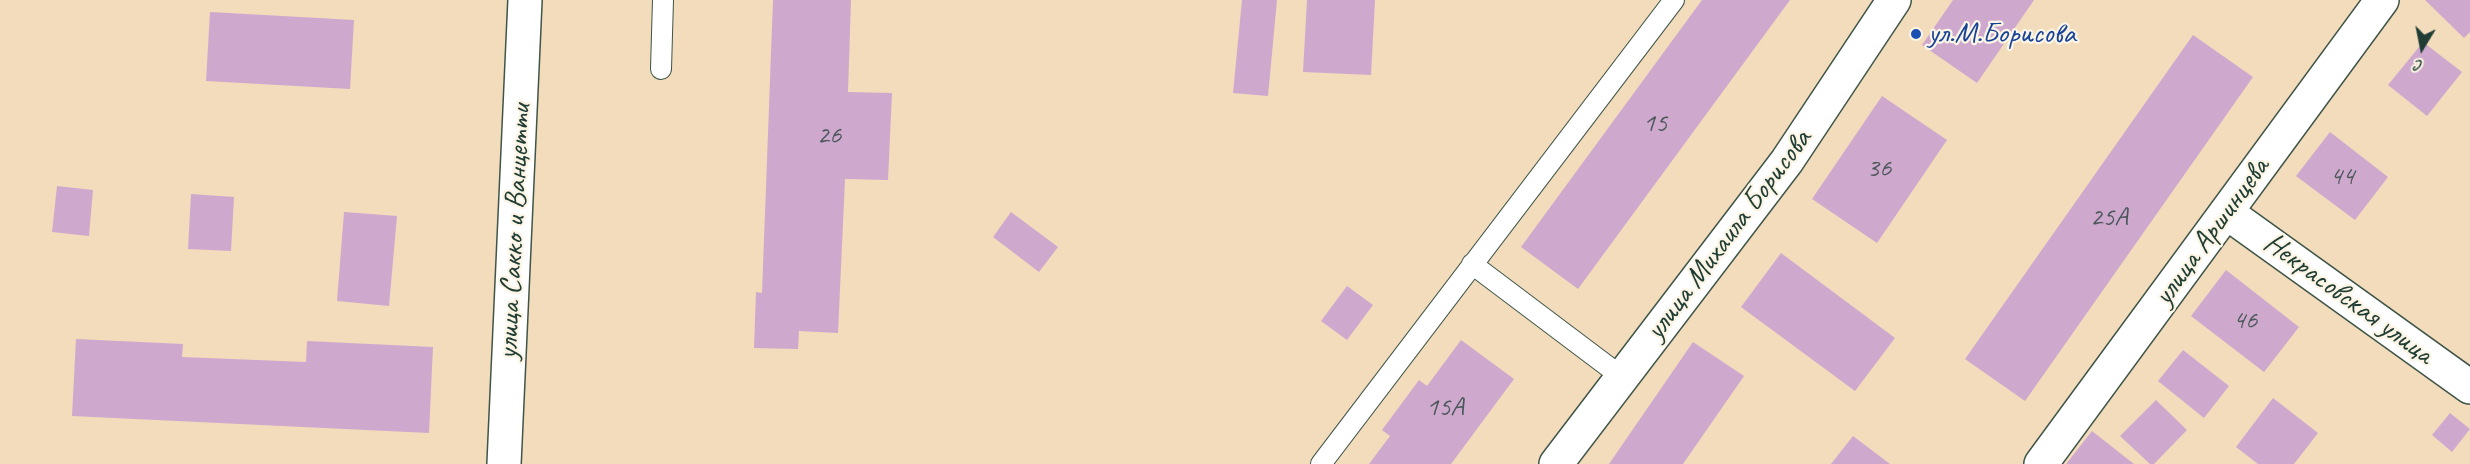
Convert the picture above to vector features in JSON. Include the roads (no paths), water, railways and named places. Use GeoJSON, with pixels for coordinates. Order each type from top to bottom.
{"type":"FeatureCollection","features":[{"type":"Feature","properties":{"kind":"street","name":"улица Сакко и Ванцетти"},"geometry":{"type":"LineString","coordinates":[[504,464],[525,0]]}},
{"type":"Feature","properties":{"kind":"street","name":"улица Михаила Борисова"},"geometry":{"type":"LineString","coordinates":[[1556,464],[1787,161],[1894,0]]}},
{"type":"Feature","properties":{"kind":"street","name":"улица Аршинцева"},"geometry":{"type":"LineString","coordinates":[[2041,464],[2382,0]]}},
{"type":"Feature","properties":{"kind":"street","name":"Некрасовская улица"},"geometry":{"type":"LineString","coordinates":[[2226,212],[2470,387]]}},
{"type":"Feature","properties":{"kind":"lane"},"geometry":{"type":"LineString","coordinates":[[661,69],[663,0]]}},
{"type":"Feature","properties":{"kind":"lane"},"geometry":{"type":"LineString","coordinates":[[1322,464],[1674,0]]}},
{"type":"Feature","properties":{"kind":"lane"},"geometry":{"type":"LineString","coordinates":[[1472,264],[1622,377]]}},
{"type":"Feature","properties":{"kind":"place","name":"ул.М.Борисова"},"geometry":{"type":"Point","coordinates":[1916,34]}}]}
